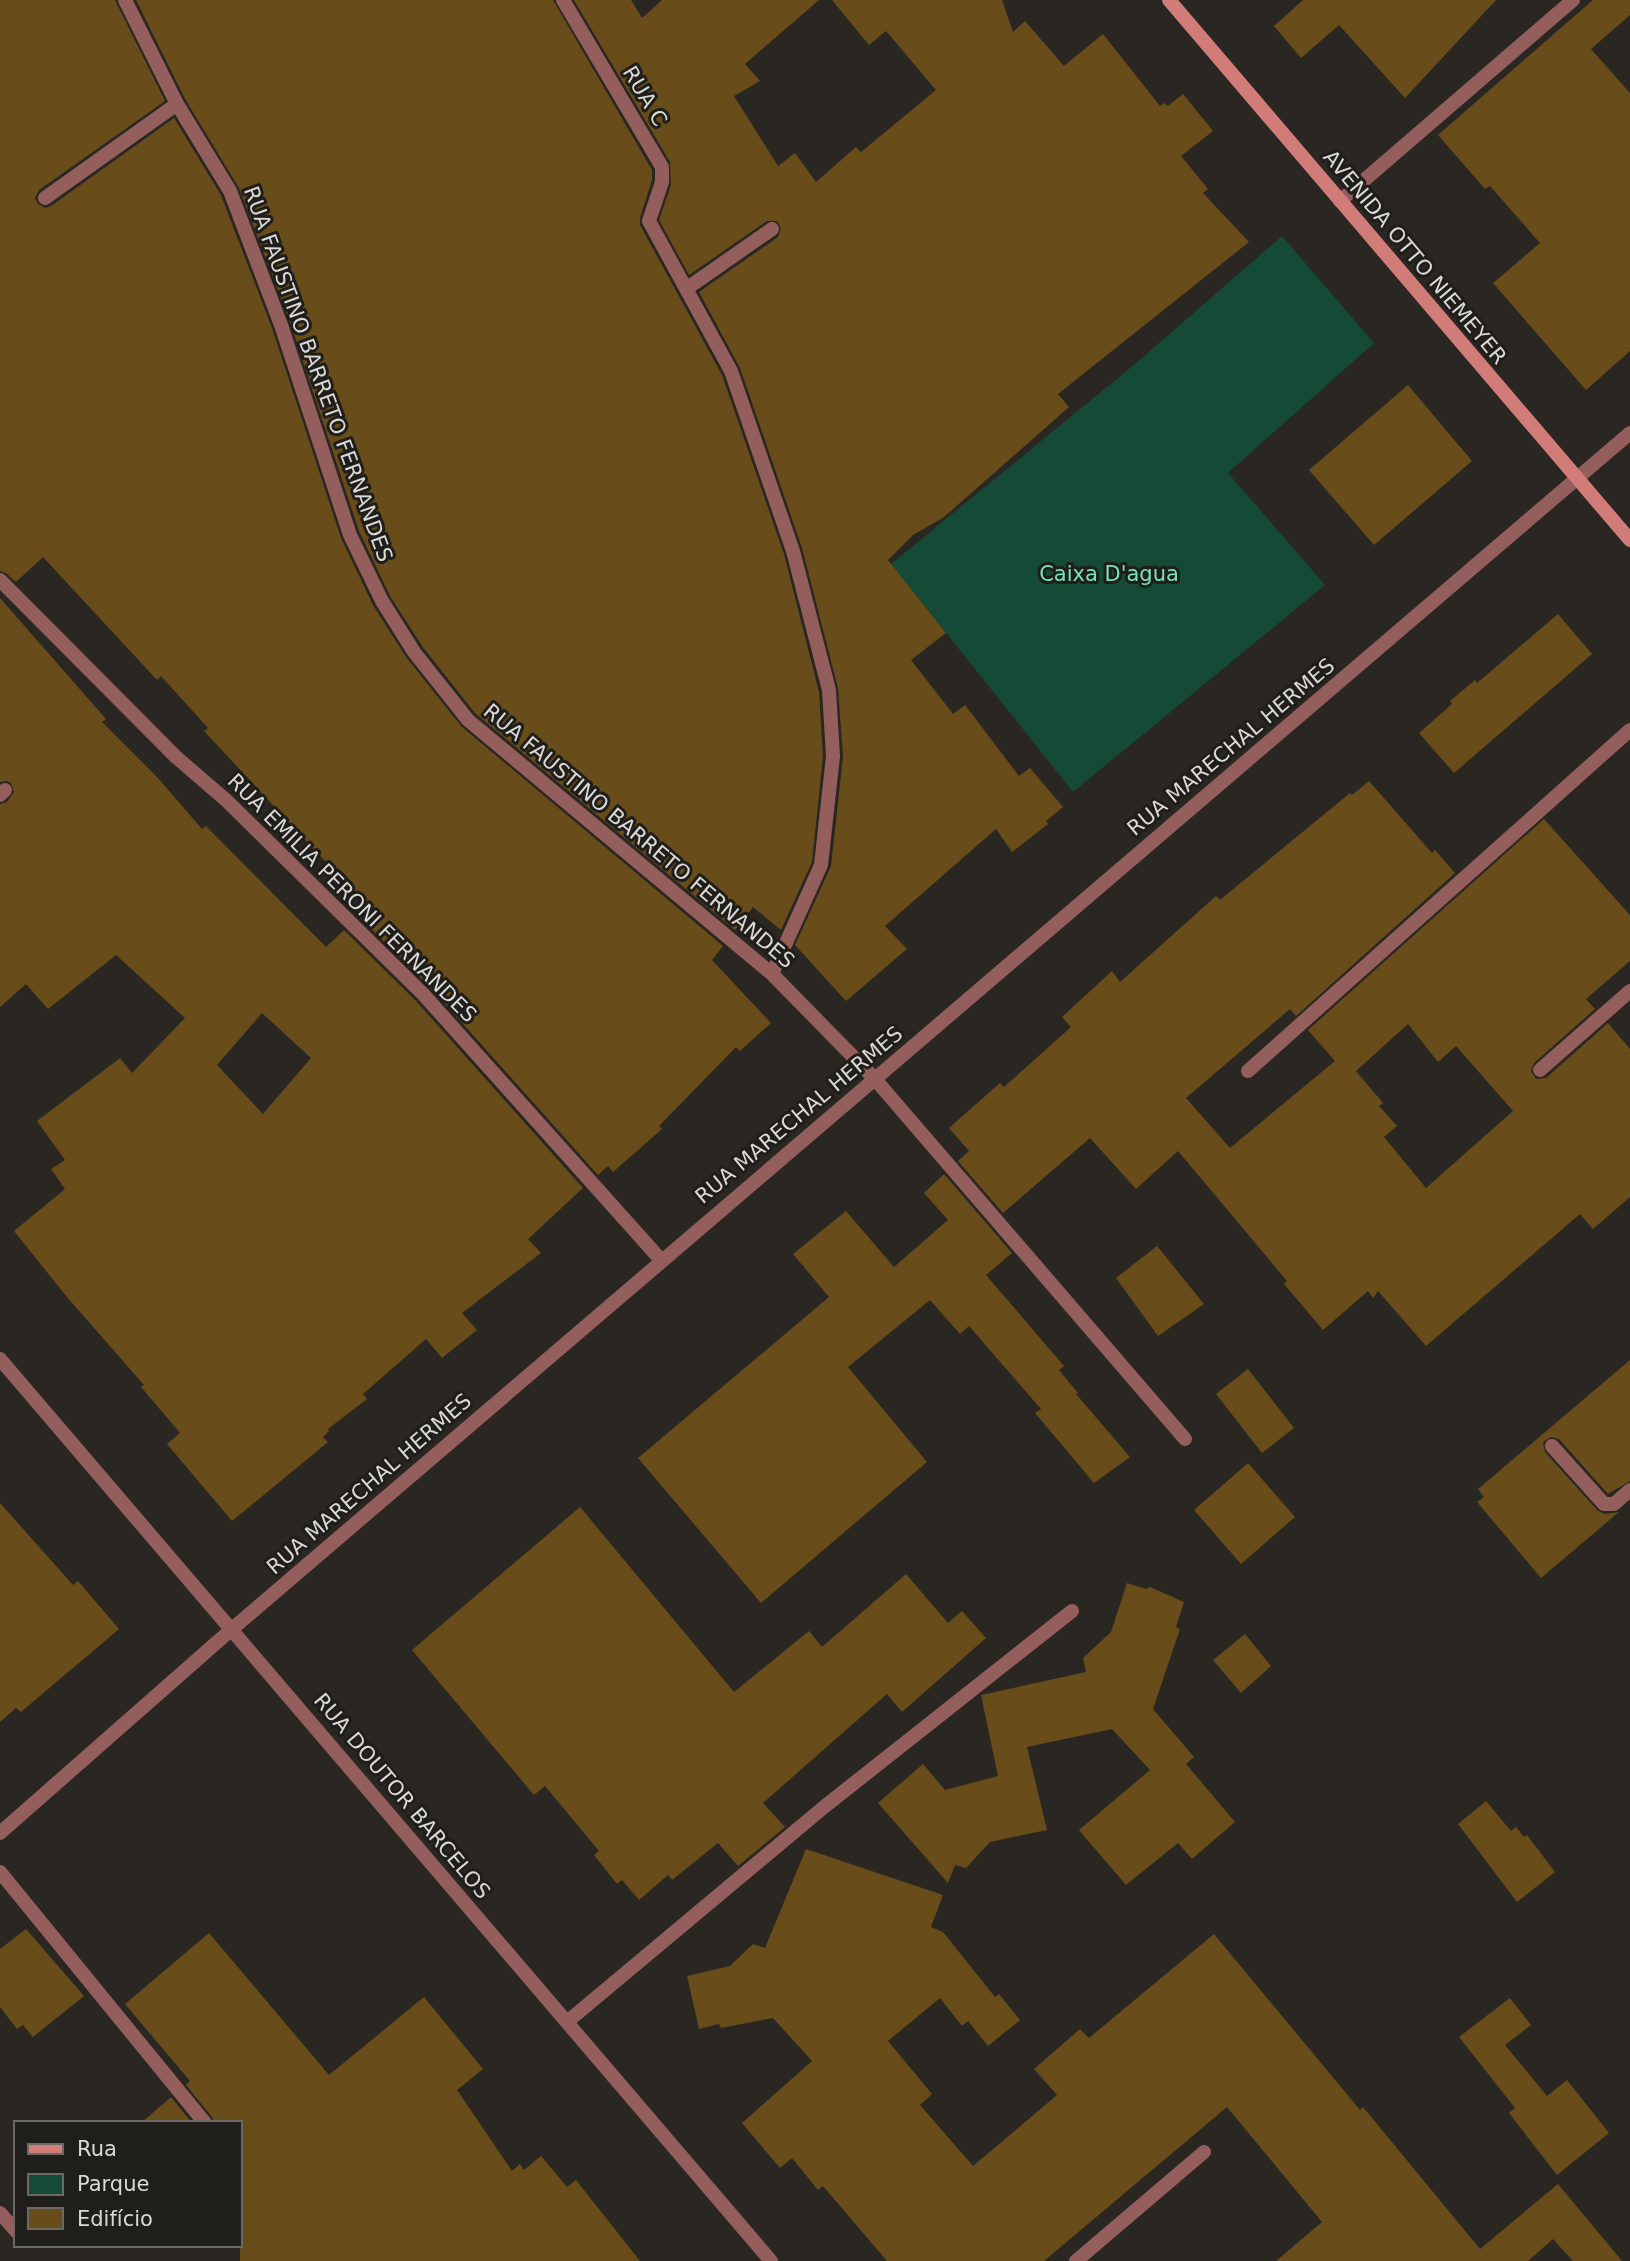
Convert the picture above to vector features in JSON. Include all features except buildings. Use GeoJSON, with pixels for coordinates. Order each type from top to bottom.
{"type":"FeatureCollection","features":[{"type":"Feature","properties":{"kind":"main road","name":"AVENIDA OTTO NIEMEYER"},"geometry":{"type":"LineString","coordinates":[[1169,0],[1630,540]]}},
{"type":"Feature","properties":{"kind":"street","name":"RUA FAUSTINO BARRETO FERNANDES"},"geometry":{"type":"LineString","coordinates":[[125,0],[177,104],[230,191],[281,325],[350,535],[382,601],[414,652],[468,720],[772,974],[874,1078],[1185,1439]]}},
{"type":"Feature","properties":{"kind":"street","name":"RUA C"},"geometry":{"type":"LineString","coordinates":[[563,0],[662,167],[662,182],[649,221],[686,289]]}},
{"type":"Feature","properties":{"kind":"street"},"geometry":{"type":"LineString","coordinates":[[1340,201],[1573,0]]}},
{"type":"Feature","properties":{"kind":"street"},"geometry":{"type":"LineString","coordinates":[[45,198],[177,104]]}},
{"type":"Feature","properties":{"kind":"street"},"geometry":{"type":"LineString","coordinates":[[772,229],[686,289],[731,371],[772,484],[793,551],[829,690],[833,756],[821,865],[772,974]]}},
{"type":"Feature","properties":{"kind":"street","name":"RUA MARECHAL HERMES"},"geometry":{"type":"LineString","coordinates":[[0,1833],[232,1629],[661,1260],[1630,433]]}},
{"type":"Feature","properties":{"kind":"street","name":"RUA EMILIA PERONI FERNANDES"},"geometry":{"type":"LineString","coordinates":[[0,580],[176,757],[227,802],[423,994],[661,1260]]}},
{"type":"Feature","properties":{"kind":"street"},"geometry":{"type":"LineString","coordinates":[[1248,1071],[1630,730]]}},
{"type":"Feature","properties":{"kind":"street"},"geometry":{"type":"LineString","coordinates":[[1540,1070],[1630,991]]}},
{"type":"Feature","properties":{"kind":"street","name":"RUA DOUTOR BARCELOS"},"geometry":{"type":"LineString","coordinates":[[0,1359],[771,2261]]}},
{"type":"Feature","properties":{"kind":"street"},"geometry":{"type":"LineString","coordinates":[[1552,1446],[1604,1504],[1614,1504],[1630,1490]]}},
{"type":"Feature","properties":{"kind":"street"},"geometry":{"type":"LineString","coordinates":[[567,2022],[824,1807],[1072,1611]]}},
{"type":"Feature","properties":{"kind":"street"},"geometry":{"type":"LineString","coordinates":[[0,1872],[203,2121]]}},
{"type":"Feature","properties":{"kind":"street"},"geometry":{"type":"LineString","coordinates":[[1076,2261],[1204,2152]]}},
{"type":"Feature","properties":{"kind":"street"},"geometry":{"type":"LineString","coordinates":[[0,2213],[14,2229]]}},
{"type":"Feature","properties":{"kind":"green space","name":"Caixa D'agua"},"geometry":{"type":"Polygon","coordinates":[[[1282,236],[1374,343],[1228,473],[1325,585],[1073,792],[891,564],[1135,364],[1282,236]]]}}]}
